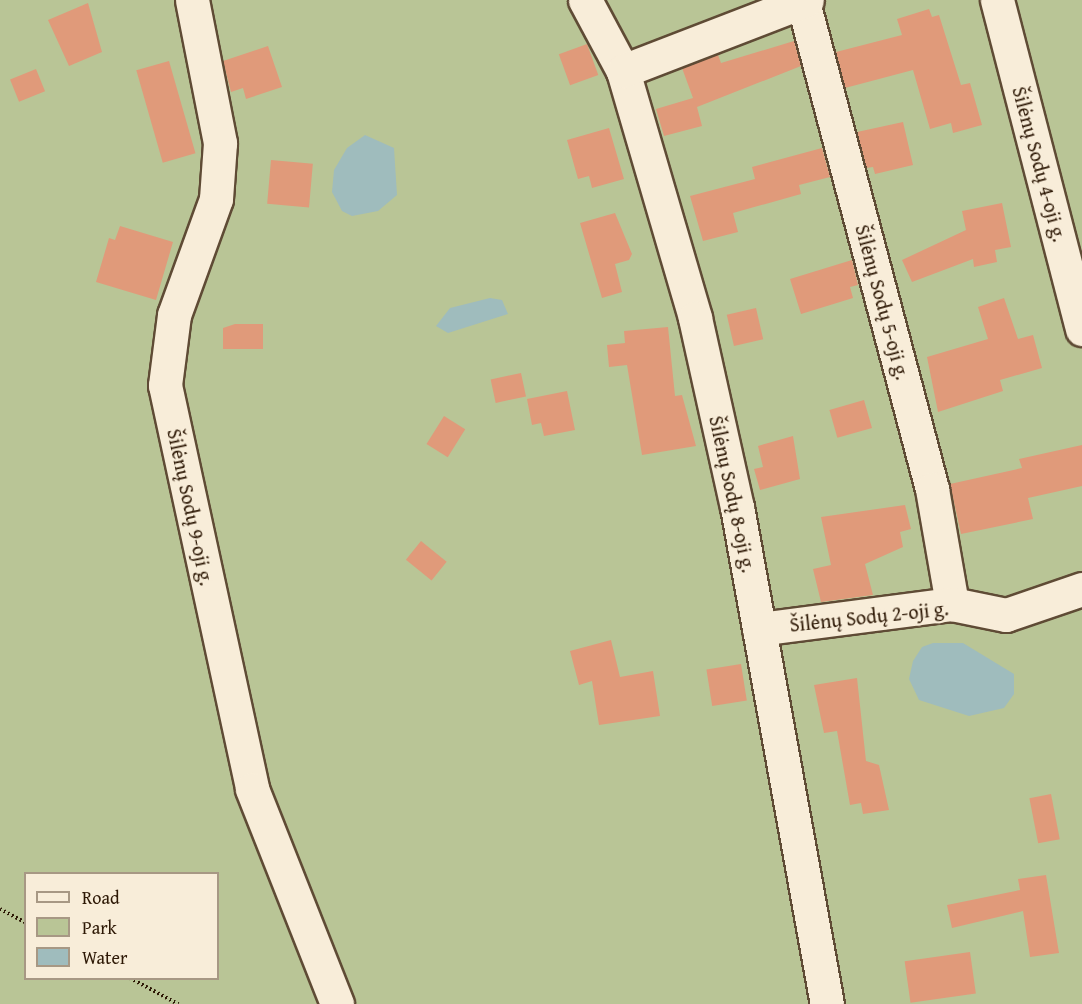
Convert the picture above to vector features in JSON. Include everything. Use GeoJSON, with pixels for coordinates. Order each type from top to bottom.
{"type":"FeatureCollection","features":[{"type":"Feature","properties":{"kind":"street","name":"Šilėnų Sodų 9-oji g."},"geometry":{"type":"LineString","coordinates":[[192,0],[220,143],[216,200],[174,315],[165,385],[252,789],[337,1004]]}},
{"type":"Feature","properties":{"kind":"street","name":"Šilėnų Sodų 8-oji g."},"geometry":{"type":"LineString","coordinates":[[585,0],[623,71],[695,318],[759,629],[827,1004]]}},
{"type":"Feature","properties":{"kind":"street","name":"Šilėnų Sodų 4-oji g."},"geometry":{"type":"LineString","coordinates":[[997,0],[1082,329]]}},
{"type":"Feature","properties":{"kind":"street"},"geometry":{"type":"LineString","coordinates":[[623,71],[805,1]]}},
{"type":"Feature","properties":{"kind":"street","name":"Šilėnų Sodų 5-oji g."},"geometry":{"type":"LineString","coordinates":[[805,1],[932,489],[952,604]]}},
{"type":"Feature","properties":{"kind":"street","name":"Šilėnų Sodų 2-oji g."},"geometry":{"type":"LineString","coordinates":[[759,629],[952,604],[1006,615],[1082,589]]}},
{"type":"Feature","properties":{"kind":"path"},"geometry":{"type":"LineString","coordinates":[[0,909],[24,922]]}},
{"type":"Feature","properties":{"kind":"path"},"geometry":{"type":"LineString","coordinates":[[134,980],[178,1004]]}},
{"type":"Feature","properties":{"kind":"green space"},"geometry":{"type":"Polygon","coordinates":[[[0,0],[1082,0],[1082,1004],[0,1004],[0,0]]]}},
{"type":"Feature","properties":{"kind":"water"},"geometry":{"type":"Polygon","coordinates":[[[365,135],[394,148],[397,195],[378,211],[352,216],[342,211],[332,192],[334,170],[347,148],[365,135]]]}},
{"type":"Feature","properties":{"kind":"water"},"geometry":{"type":"Polygon","coordinates":[[[490,298],[502,300],[508,314],[448,333],[436,326],[450,308],[490,298]]]}},
{"type":"Feature","properties":{"kind":"water"},"geometry":{"type":"Polygon","coordinates":[[[933,643],[963,643],[1014,674],[1014,694],[1004,708],[969,716],[919,700],[909,679],[913,661],[922,647],[933,643]]]}},
{"type":"Feature","properties":{"kind":"building"},"geometry":{"type":"Polygon","coordinates":[[[88,3],[102,52],[69,66],[48,20],[88,3]]]}},
{"type":"Feature","properties":{"kind":"building"},"geometry":{"type":"Polygon","coordinates":[[[929,9],[932,17],[939,15],[961,85],[970,83],[982,125],[953,133],[951,123],[930,129],[913,70],[845,88],[836,52],[902,35],[897,19],[929,9]]]}},
{"type":"Feature","properties":{"kind":"building"},"geometry":{"type":"Polygon","coordinates":[[[794,41],[801,66],[697,107],[702,126],[664,136],[656,109],[693,98],[682,68],[718,55],[721,63],[794,41]]]}},
{"type":"Feature","properties":{"kind":"building"},"geometry":{"type":"Polygon","coordinates":[[[587,44],[598,75],[570,85],[559,54],[587,44]]]}},
{"type":"Feature","properties":{"kind":"building"},"geometry":{"type":"Polygon","coordinates":[[[268,46],[282,87],[246,99],[243,88],[231,92],[223,61],[268,46]]]}},
{"type":"Feature","properties":{"kind":"building"},"geometry":{"type":"Polygon","coordinates":[[[169,61],[195,153],[163,163],[136,70],[169,61]]]}},
{"type":"Feature","properties":{"kind":"building"},"geometry":{"type":"Polygon","coordinates":[[[36,69],[45,91],[19,102],[10,79],[36,69]]]}},
{"type":"Feature","properties":{"kind":"building"},"geometry":{"type":"Polygon","coordinates":[[[903,122],[913,165],[875,174],[873,167],[866,168],[857,132],[903,122]]]}},
{"type":"Feature","properties":{"kind":"building"},"geometry":{"type":"Polygon","coordinates":[[[609,128],[624,179],[592,188],[589,176],[578,179],[567,140],[609,128]]]}},
{"type":"Feature","properties":{"kind":"building"},"geometry":{"type":"Polygon","coordinates":[[[822,148],[830,177],[799,185],[801,194],[733,213],[738,232],[703,241],[690,196],[755,179],[752,167],[822,148]]]}},
{"type":"Feature","properties":{"kind":"building"},"geometry":{"type":"Polygon","coordinates":[[[271,160],[313,164],[309,207],[267,204],[271,160]]]}},
{"type":"Feature","properties":{"kind":"building"},"geometry":{"type":"Polygon","coordinates":[[[1002,203],[1011,247],[995,250],[997,262],[974,267],[973,259],[912,282],[902,260],[966,230],[962,211],[1002,203]]]}},
{"type":"Feature","properties":{"kind":"building"},"geometry":{"type":"Polygon","coordinates":[[[615,213],[632,254],[629,260],[615,264],[622,292],[602,298],[580,223],[615,213]]]}},
{"type":"Feature","properties":{"kind":"building"},"geometry":{"type":"Polygon","coordinates":[[[120,226],[173,242],[156,300],[96,282],[109,238],[115,240],[120,226]]]}},
{"type":"Feature","properties":{"kind":"building"},"geometry":{"type":"Polygon","coordinates":[[[852,260],[858,285],[850,287],[853,298],[801,314],[790,279],[852,260]]]}},
{"type":"Feature","properties":{"kind":"building"},"geometry":{"type":"Polygon","coordinates":[[[1004,298],[1018,339],[1033,335],[1042,368],[1000,380],[1003,391],[938,412],[927,357],[988,339],[978,307],[1004,298]]]}},
{"type":"Feature","properties":{"kind":"building"},"geometry":{"type":"Polygon","coordinates":[[[756,308],[763,339],[734,346],[727,315],[756,308]]]}},
{"type":"Feature","properties":{"kind":"building"},"geometry":{"type":"Polygon","coordinates":[[[235,324],[263,324],[263,349],[223,349],[223,328],[235,324]]]}},
{"type":"Feature","properties":{"kind":"building"},"geometry":{"type":"Polygon","coordinates":[[[668,327],[675,396],[682,395],[696,446],[642,455],[627,365],[609,367],[607,345],[625,343],[624,331],[668,327]]]}},
{"type":"Feature","properties":{"kind":"building"},"geometry":{"type":"Polygon","coordinates":[[[521,373],[526,396],[496,403],[491,379],[521,373]]]}},
{"type":"Feature","properties":{"kind":"building"},"geometry":{"type":"Polygon","coordinates":[[[567,391],[575,430],[544,436],[541,423],[532,425],[527,399],[567,391]]]}},
{"type":"Feature","properties":{"kind":"building"},"geometry":{"type":"Polygon","coordinates":[[[864,400],[872,428],[837,438],[829,410],[864,400]]]}},
{"type":"Feature","properties":{"kind":"building"},"geometry":{"type":"Polygon","coordinates":[[[444,416],[465,429],[448,457],[427,444],[444,416]]]}},
{"type":"Feature","properties":{"kind":"building"},"geometry":{"type":"Polygon","coordinates":[[[793,436],[800,479],[760,490],[754,469],[763,467],[758,446],[793,436]]]}},
{"type":"Feature","properties":{"kind":"building"},"geometry":{"type":"Polygon","coordinates":[[[1082,445],[1082,486],[1028,498],[1033,519],[961,534],[950,484],[1022,468],[1019,459],[1082,445]]]}},
{"type":"Feature","properties":{"kind":"building"},"geometry":{"type":"Polygon","coordinates":[[[905,505],[911,529],[900,532],[903,547],[865,564],[873,595],[821,602],[813,569],[831,565],[821,517],[905,505]]]}},
{"type":"Feature","properties":{"kind":"building"},"geometry":{"type":"Polygon","coordinates":[[[421,541],[447,562],[432,580],[406,560],[421,541]]]}},
{"type":"Feature","properties":{"kind":"building"},"geometry":{"type":"Polygon","coordinates":[[[611,640],[620,677],[653,671],[660,716],[599,725],[592,681],[579,685],[570,651],[611,640]]]}},
{"type":"Feature","properties":{"kind":"building"},"geometry":{"type":"Polygon","coordinates":[[[741,664],[747,701],[712,706],[706,669],[741,664]]]}},
{"type":"Feature","properties":{"kind":"building"},"geometry":{"type":"Polygon","coordinates":[[[857,678],[866,761],[879,765],[889,810],[863,814],[861,803],[850,805],[837,731],[824,733],[814,685],[857,678]]]}},
{"type":"Feature","properties":{"kind":"building"},"geometry":{"type":"Polygon","coordinates":[[[1051,794],[1060,839],[1038,843],[1029,798],[1051,794]]]}},
{"type":"Feature","properties":{"kind":"building"},"geometry":{"type":"Polygon","coordinates":[[[1046,875],[1059,953],[1030,957],[1023,911],[952,928],[947,905],[1020,890],[1018,879],[1046,875]]]}},
{"type":"Feature","properties":{"kind":"building"},"geometry":{"type":"Polygon","coordinates":[[[970,952],[976,994],[910,1003],[905,961],[970,952]]]}}]}
